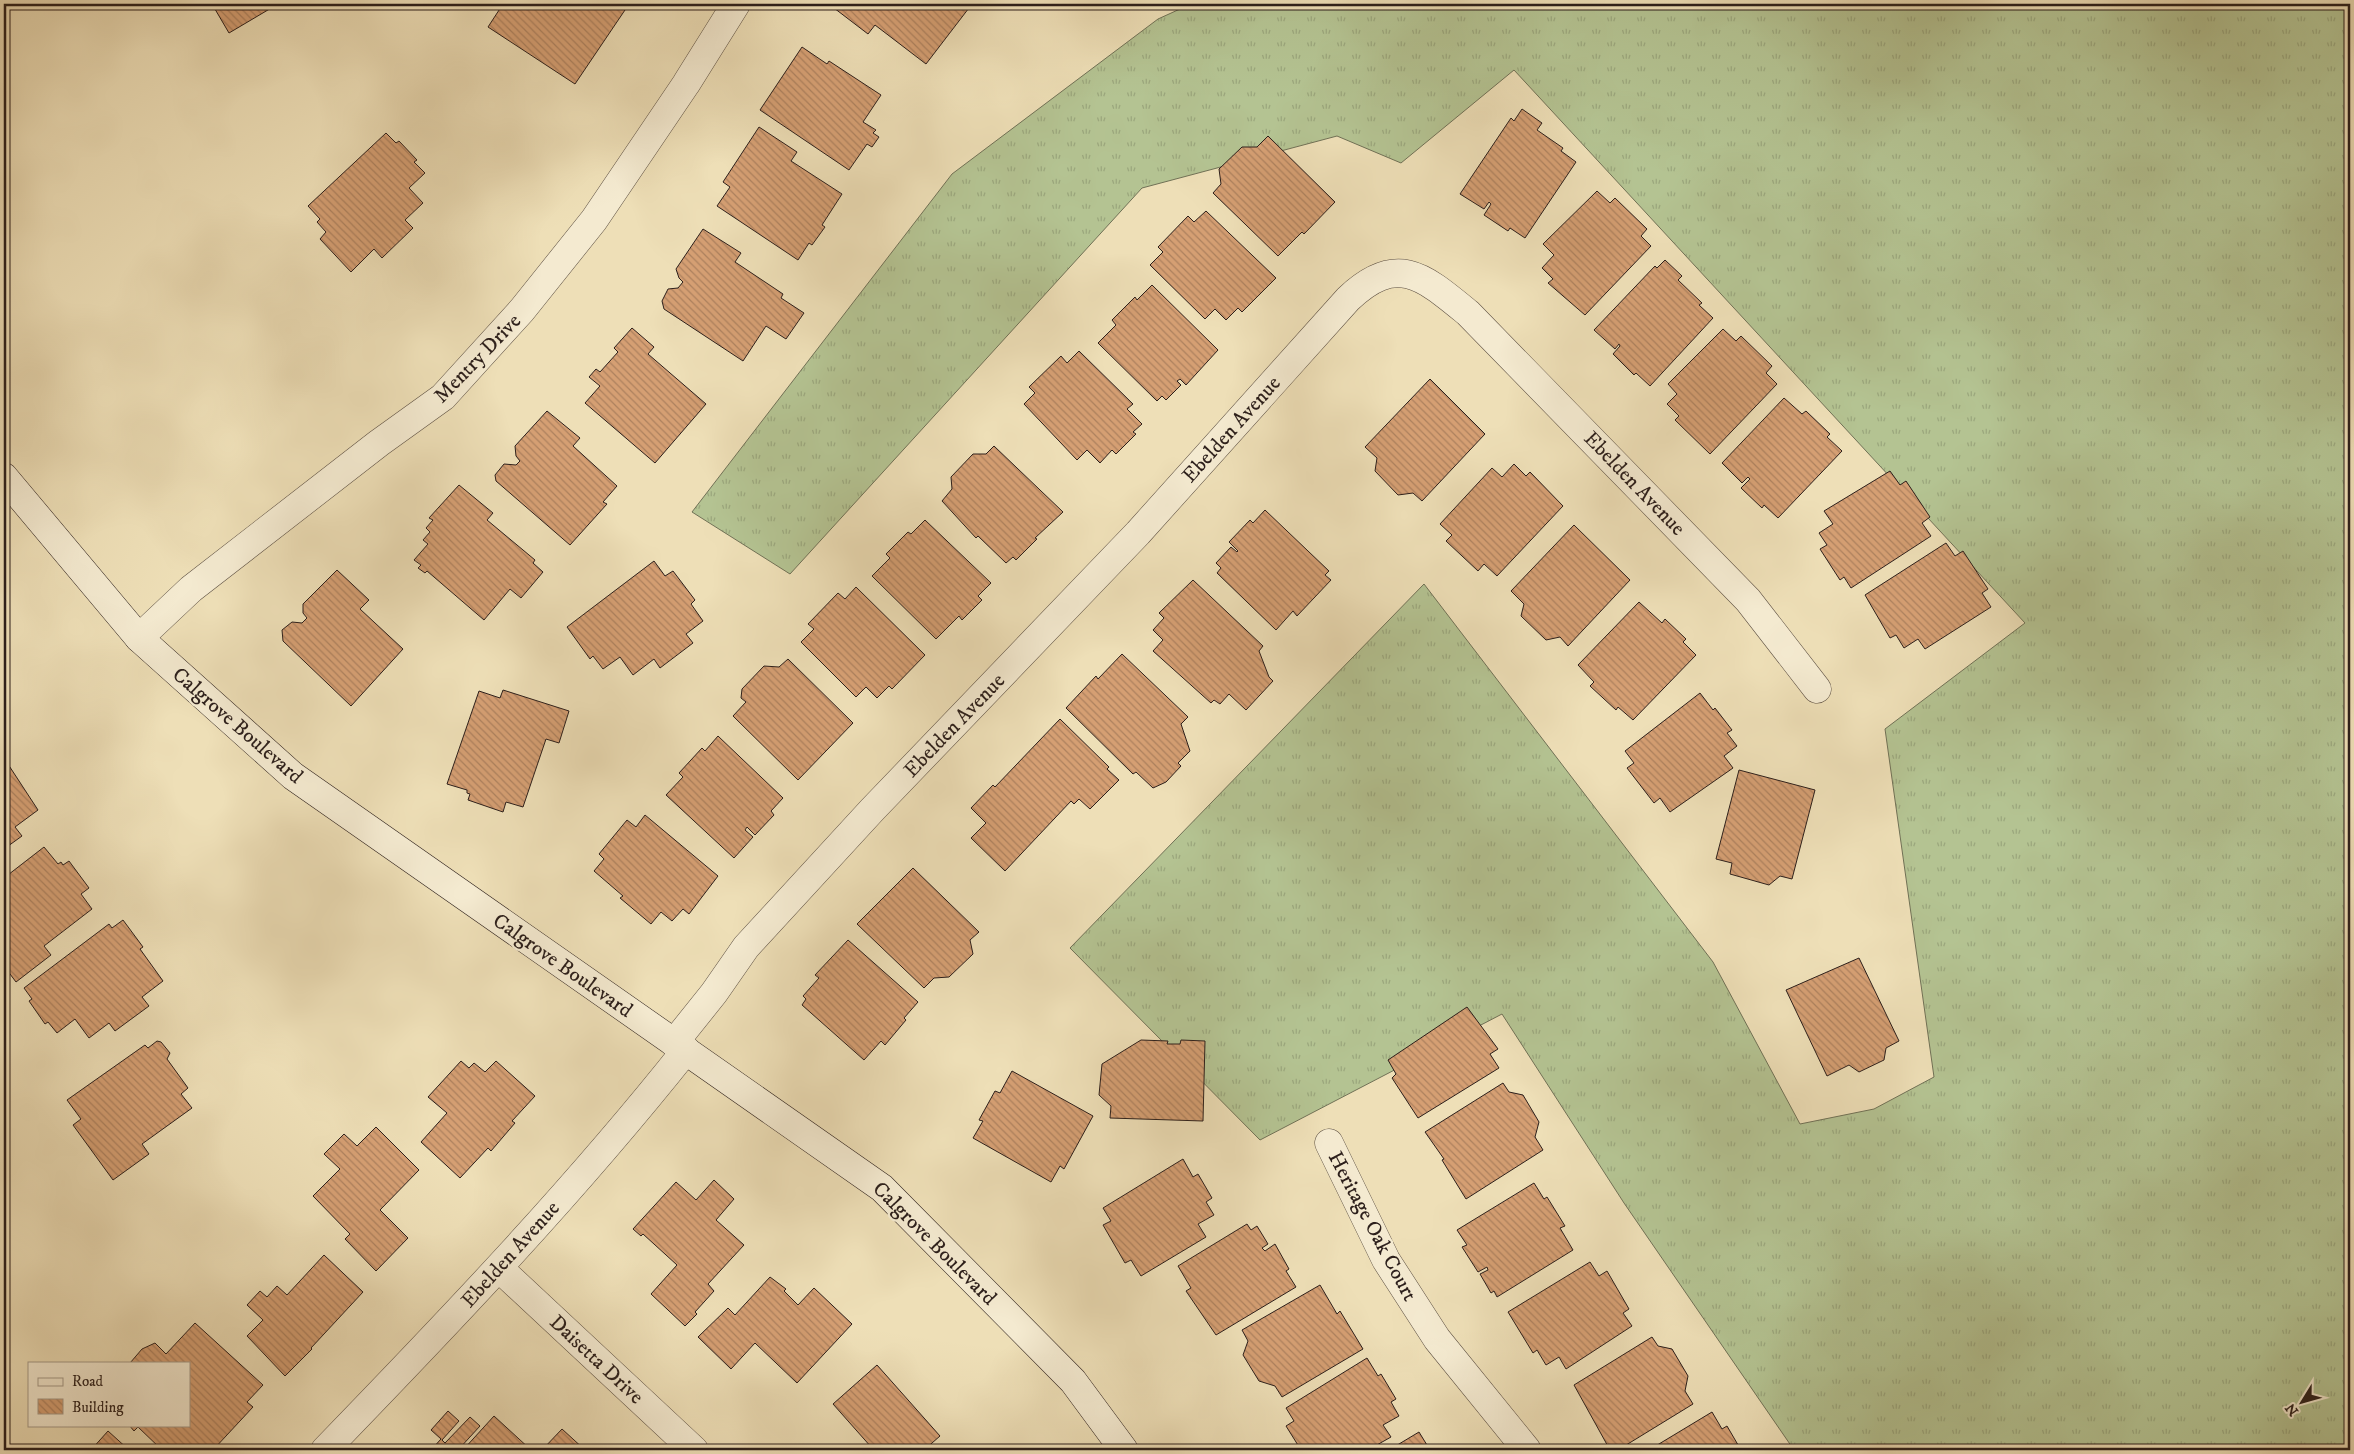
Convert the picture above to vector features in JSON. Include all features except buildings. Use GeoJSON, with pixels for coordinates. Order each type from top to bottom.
{"type":"FeatureCollection","features":[{"type":"Feature","properties":{"kind":"street","name":"Mentry Drive"},"geometry":{"type":"LineString","coordinates":[[139,638],[191,589],[379,443],[443,397],[522,310],[594,220],[686,84],[736,4]]}},
{"type":"Feature","properties":{"kind":"street","name":"Ebelden Avenue"},"geometry":{"type":"LineString","coordinates":[[326,1450],[500,1268],[649,1097],[714,993],[746,947],[865,818],[1138,533],[1363,284],[1388,273],[1410,273],[1435,286],[1468,313],[1748,600],[1817,689]]}},
{"type":"Feature","properties":{"kind":"street","name":"Calgrove Boulevard"},"geometry":{"type":"LineString","coordinates":[[4,477],[139,638],[293,776],[882,1188],[1073,1382],[1124,1450]]}},
{"type":"Feature","properties":{"kind":"street","name":"Heritage Oak Court"},"geometry":{"type":"LineString","coordinates":[[1329,1143],[1386,1260],[1437,1340],[1527,1450]]}},
{"type":"Feature","properties":{"kind":"street","name":"Daisetta Drive"},"geometry":{"type":"LineString","coordinates":[[500,1268],[694,1450]]}},
{"type":"Feature","properties":{"kind":"green space"},"geometry":{"type":"Polygon","coordinates":[[[1191,4],[2350,4],[2350,1450],[1794,1450],[1624,1203],[1502,1014],[1260,1140],[1070,948],[1424,584],[1713,962],[1800,1124],[1874,1109],[1934,1077],[1885,729],[2025,623],[1514,70],[1401,163],[1337,136],[1142,188],[790,574],[692,512],[952,174],[1158,19],[1191,4]]]}}]}
